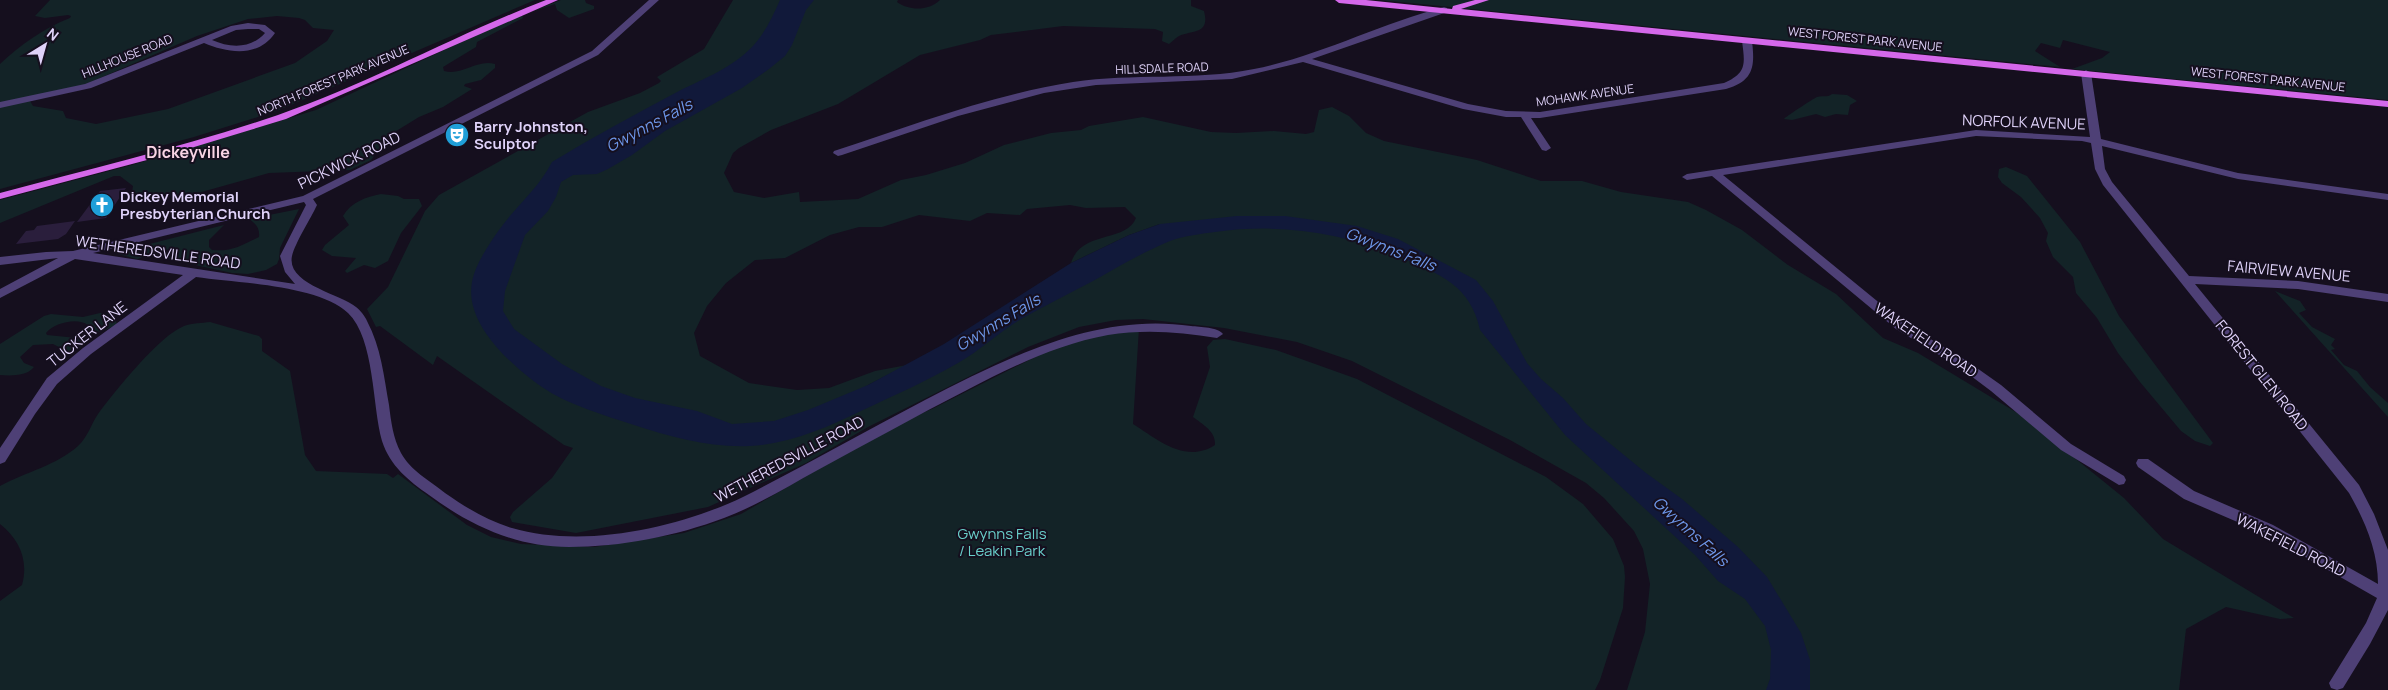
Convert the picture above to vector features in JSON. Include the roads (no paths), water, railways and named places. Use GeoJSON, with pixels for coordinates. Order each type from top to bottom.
{"type":"FeatureCollection","features":[{"type":"Feature","properties":{"kind":"main road","name":"NORTH FOREST PARK AVENUE"},"geometry":{"type":"LineString","coordinates":[[0,190],[191,140],[273,114],[321,96],[540,0]]}},
{"type":"Feature","properties":{"kind":"main road","name":"NORTH FOREST PARK AVENUE"},"geometry":{"type":"LineString","coordinates":[[0,196],[186,147],[282,117],[350,89],[512,16],[554,0]]}},
{"type":"Feature","properties":{"kind":"main road","name":"WEST FOREST PARK AVENUE"},"geometry":{"type":"LineString","coordinates":[[1339,0],[2388,104]]}},
{"type":"Feature","properties":{"kind":"main road","name":"HILLSDALE ROAD"},"geometry":{"type":"LineString","coordinates":[[1444,10],[1485,0]]}},
{"type":"Feature","properties":{"kind":"street","name":"PICKWICK ROAD"},"geometry":{"type":"LineString","coordinates":[[0,294],[73,255],[307,198],[582,61],[607,45],[639,12],[655,0]]}},
{"type":"Feature","properties":{"kind":"street","name":"HILLSDALE ROAD"},"geometry":{"type":"LineString","coordinates":[[838,153],[1006,100],[1047,90],[1091,83],[1216,78],[1255,72],[1305,60],[1444,10]]}},
{"type":"Feature","properties":{"kind":"street","name":"HILLHOUSE ROAD"},"geometry":{"type":"LineString","coordinates":[[0,105],[88,86],[168,52],[234,28],[260,26],[270,33],[266,39],[234,49],[223,48],[203,40]]}},
{"type":"Feature","properties":{"kind":"street","name":"MOHAWK AVENUE"},"geometry":{"type":"LineString","coordinates":[[1305,60],[1467,107],[1524,115],[1550,114],[1726,86],[1736,82],[1748,70],[1750,64],[1747,40]]}},
{"type":"Feature","properties":{"kind":"street","name":"FOREST GLEN ROAD"},"geometry":{"type":"LineString","coordinates":[[2086,73],[2100,169],[2107,183],[2354,489],[2370,515],[2380,542],[2386,596],[2369,630],[2337,683]]}},
{"type":"Feature","properties":{"kind":"street"},"geometry":{"type":"LineString","coordinates":[[1524,115],[1546,148]]}},
{"type":"Feature","properties":{"kind":"street","name":"NORFOLK AVENUE"},"geometry":{"type":"LineString","coordinates":[[1687,177],[1960,134],[2097,140],[2238,176],[2388,197]]}},
{"type":"Feature","properties":{"kind":"street","name":"WAKEFIELD ROAD"},"geometry":{"type":"LineString","coordinates":[[1714,173],[1900,326],[1963,364],[2066,446],[2120,480]]}},
{"type":"Feature","properties":{"kind":"street","name":"WETHEREDSVILLE ROAD"},"geometry":{"type":"LineString","coordinates":[[307,198],[312,205],[286,256],[286,266],[289,273],[311,290],[350,308],[361,320],[368,333],[383,416],[390,443],[399,463],[409,473],[459,509],[492,526],[518,535],[541,539],[586,540],[617,537],[696,522],[749,501],[885,426],[994,370],[1076,337],[1132,328],[1184,329],[1217,334]]}},
{"type":"Feature","properties":{"kind":"street","name":"WETHEREDSVILLE ROAD"},"geometry":{"type":"LineString","coordinates":[[0,261],[73,255],[311,290]]}},
{"type":"Feature","properties":{"kind":"street","name":"TUCKER LANE"},"geometry":{"type":"LineString","coordinates":[[0,460],[30,411],[52,381],[87,351],[193,274]]}},
{"type":"Feature","properties":{"kind":"street","name":"FAIRVIEW AVENUE"},"geometry":{"type":"LineString","coordinates":[[2186,280],[2298,285],[2388,298]]}},
{"type":"Feature","properties":{"kind":"street","name":"WAKEFIELD ROAD"},"geometry":{"type":"LineString","coordinates":[[2143,463],[2190,495],[2268,529],[2386,596]]}},
{"type":"Feature","properties":{"kind":"water","name":"Gwynns Falls"},"geometry":{"type":"Polygon","coordinates":[[[780,0],[814,0],[806,10],[792,45],[785,56],[742,88],[665,131],[632,155],[608,169],[597,174],[573,175],[561,182],[556,197],[548,211],[525,235],[505,291],[503,311],[514,329],[562,364],[601,386],[635,398],[697,411],[732,424],[774,421],[808,410],[868,385],[944,344],[1071,263],[1129,235],[1160,224],[1237,216],[1285,216],[1357,226],[1398,239],[1476,280],[1493,301],[1527,363],[1541,379],[1563,398],[1586,424],[1646,473],[1682,499],[1738,547],[1767,577],[1801,633],[1810,660],[1810,690],[1766,690],[1770,679],[1771,650],[1765,626],[1745,599],[1718,581],[1695,555],[1565,435],[1480,330],[1476,315],[1461,292],[1441,276],[1416,264],[1380,249],[1334,236],[1287,229],[1239,229],[1186,236],[1170,241],[1140,255],[1023,318],[966,358],[935,376],[836,423],[808,434],[765,445],[721,445],[677,437],[586,409],[542,387],[505,356],[483,328],[475,313],[471,298],[472,282],[479,262],[487,248],[506,221],[541,180],[552,162],[679,91],[718,72],[745,54],[761,36],[780,0]]]}},
{"type":"Feature","properties":{"kind":"place","name":"Barry Johnston, Sculptor"},"geometry":{"type":"Point","coordinates":[457,135]}},
{"type":"Feature","properties":{"kind":"place","name":"Dickey Memorial Presbyterian Church"},"geometry":{"type":"Point","coordinates":[102,205]}},
{"type":"Feature","properties":{"kind":"district","name":"Dickeyville"},"geometry":{"type":"Point","coordinates":[188,152]}},
{"type":"Feature","properties":{"kind":"park label","name":"Gwynns Falls / Leakin Park"},"geometry":{"type":"Point","coordinates":[1002,542]}}]}
